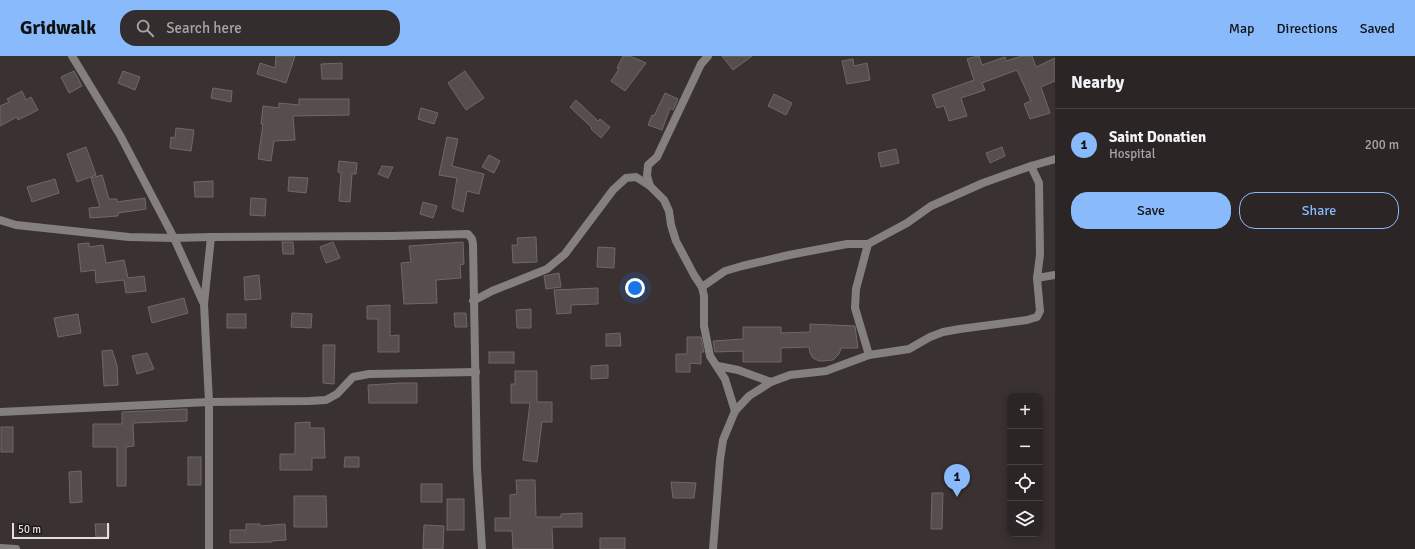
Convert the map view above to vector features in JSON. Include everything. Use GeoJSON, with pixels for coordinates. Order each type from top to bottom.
{"type":"FeatureCollection","features":[{"type":"Feature","properties":{"kind":"street"},"geometry":{"type":"LineString","coordinates":[[72,56],[120,135],[174,238],[204,304]]}},
{"type":"Feature","properties":{"kind":"street"},"geometry":{"type":"LineString","coordinates":[[650,186],[647,176],[648,165],[657,157],[701,64],[708,56]]}},
{"type":"Feature","properties":{"kind":"street"},"geometry":{"type":"LineString","coordinates":[[702,287],[724,271],[742,266],[847,244],[868,244],[907,223],[932,206],[983,183],[1055,159]]}},
{"type":"Feature","properties":{"kind":"street"},"geometry":{"type":"LineString","coordinates":[[713,549],[723,440],[735,410],[749,396],[771,382],[790,375],[826,371],[869,355],[909,349],[943,332],[1027,320],[1038,317],[1040,311],[1038,278],[1040,254],[1039,183],[1031,166]]}},
{"type":"Feature","properties":{"kind":"street"},"geometry":{"type":"LineString","coordinates":[[473,301],[492,291],[547,269],[565,254],[613,190],[626,178],[636,177],[650,186],[664,200],[669,211],[671,225],[676,241],[702,287],[704,296],[704,326],[710,356],[718,366],[725,379],[735,410]]}},
{"type":"Feature","properties":{"kind":"street"},"geometry":{"type":"LineString","coordinates":[[0,220],[16,225],[129,237],[361,237],[468,234],[472,239],[473,244],[477,468],[482,549]]}},
{"type":"Feature","properties":{"kind":"street"},"geometry":{"type":"LineString","coordinates":[[209,549],[209,402],[204,304],[211,237]]}},
{"type":"Feature","properties":{"kind":"street"},"geometry":{"type":"LineString","coordinates":[[868,244],[856,289],[855,308],[869,355]]}},
{"type":"Feature","properties":{"kind":"street"},"geometry":{"type":"LineString","coordinates":[[1038,278],[1055,275]]}},
{"type":"Feature","properties":{"kind":"street"},"geometry":{"type":"LineString","coordinates":[[718,366],[738,370],[771,382]]}},
{"type":"Feature","properties":{"kind":"street"},"geometry":{"type":"LineString","coordinates":[[0,412],[209,402],[310,402],[326,400],[336,394],[353,377],[369,374],[476,372]]}},
{"type":"Feature","properties":{"kind":"street"},"geometry":{"type":"LineString","coordinates":[[0,548],[13,549]]}},
{"type":"Feature","properties":{"kind":"building"},"geometry":{"type":"Polygon","coordinates":[[[276,56],[295,56],[286,83],[257,74],[260,63],[275,68],[276,56]]]}},
{"type":"Feature","properties":{"kind":"building"},"geometry":{"type":"Polygon","coordinates":[[[623,56],[630,56],[646,63],[625,91],[611,81],[619,69],[617,68],[623,56]]]}},
{"type":"Feature","properties":{"kind":"building"},"geometry":{"type":"Polygon","coordinates":[[[722,56],[752,56],[733,70],[722,56]]]}},
{"type":"Feature","properties":{"kind":"building"},"geometry":{"type":"Polygon","coordinates":[[[979,56],[982,65],[1005,57],[1006,61],[1022,56],[1032,56],[1036,67],[1055,58],[1055,81],[1041,87],[1050,113],[1030,119],[1024,104],[1031,101],[1017,70],[982,83],[985,90],[961,98],[967,116],[949,121],[944,106],[937,108],[932,95],[974,80],[967,59],[979,56]]]}},
{"type":"Feature","properties":{"kind":"building"},"geometry":{"type":"Polygon","coordinates":[[[853,59],[854,66],[867,63],[870,80],[847,84],[842,61],[853,59]]]}},
{"type":"Feature","properties":{"kind":"building"},"geometry":{"type":"Polygon","coordinates":[[[342,63],[342,79],[322,79],[321,64],[342,63]]]}},
{"type":"Feature","properties":{"kind":"building"},"geometry":{"type":"Polygon","coordinates":[[[74,71],[82,86],[69,93],[61,77],[74,71]]]}},
{"type":"Feature","properties":{"kind":"building"},"geometry":{"type":"Polygon","coordinates":[[[123,71],[140,77],[135,90],[118,83],[123,71]]]}},
{"type":"Feature","properties":{"kind":"building"},"geometry":{"type":"Polygon","coordinates":[[[465,71],[484,98],[466,110],[448,83],[465,71]]]}},
{"type":"Feature","properties":{"kind":"building"},"geometry":{"type":"Polygon","coordinates":[[[213,88],[232,91],[231,102],[211,98],[213,88]]]}},
{"type":"Feature","properties":{"kind":"building"},"geometry":{"type":"Polygon","coordinates":[[[22,91],[26,100],[31,97],[38,110],[18,120],[17,117],[0,126],[0,106],[9,102],[7,99],[22,91]]]}},
{"type":"Feature","properties":{"kind":"building"},"geometry":{"type":"Polygon","coordinates":[[[665,93],[678,99],[673,110],[670,108],[662,130],[648,125],[665,93]]]}},
{"type":"Feature","properties":{"kind":"building"},"geometry":{"type":"Polygon","coordinates":[[[774,94],[792,103],[786,115],[768,106],[774,94]]]}},
{"type":"Feature","properties":{"kind":"building"},"geometry":{"type":"Polygon","coordinates":[[[299,99],[349,99],[349,115],[293,116],[295,140],[274,141],[271,161],[258,159],[263,124],[261,124],[263,106],[279,108],[279,103],[299,105],[299,99]]]}},
{"type":"Feature","properties":{"kind":"building"},"geometry":{"type":"Polygon","coordinates":[[[576,100],[598,121],[600,119],[610,127],[601,138],[570,107],[576,100]]]}},
{"type":"Feature","properties":{"kind":"building"},"geometry":{"type":"Polygon","coordinates":[[[421,108],[438,113],[434,124],[418,119],[421,108]]]}},
{"type":"Feature","properties":{"kind":"building"},"geometry":{"type":"Polygon","coordinates":[[[176,128],[194,130],[191,151],[170,148],[171,137],[175,138],[176,128]]]}},
{"type":"Feature","properties":{"kind":"building"},"geometry":{"type":"Polygon","coordinates":[[[447,137],[458,139],[452,166],[484,174],[479,194],[467,191],[463,212],[452,208],[457,178],[439,175],[447,137]]]}},
{"type":"Feature","properties":{"kind":"building"},"geometry":{"type":"Polygon","coordinates":[[[86,147],[96,175],[77,182],[67,154],[86,147]]]}},
{"type":"Feature","properties":{"kind":"building"},"geometry":{"type":"Polygon","coordinates":[[[1002,147],[1005,156],[990,163],[986,153],[1002,147]]]}},
{"type":"Feature","properties":{"kind":"building"},"geometry":{"type":"Polygon","coordinates":[[[896,149],[899,163],[881,167],[878,153],[896,149]]]}},
{"type":"Feature","properties":{"kind":"building"},"geometry":{"type":"Polygon","coordinates":[[[489,155],[500,161],[494,173],[482,167],[489,155]]]}},
{"type":"Feature","properties":{"kind":"building"},"geometry":{"type":"Polygon","coordinates":[[[339,161],[357,163],[356,174],[352,174],[350,202],[339,201],[341,173],[338,172],[339,161]]]}},
{"type":"Feature","properties":{"kind":"building"},"geometry":{"type":"Polygon","coordinates":[[[382,166],[393,167],[388,178],[378,174],[382,166]]]}},
{"type":"Feature","properties":{"kind":"building"},"geometry":{"type":"Polygon","coordinates":[[[102,175],[109,199],[117,199],[117,202],[145,198],[146,209],[118,213],[118,216],[90,218],[89,208],[100,207],[91,178],[102,175]]]}},
{"type":"Feature","properties":{"kind":"building"},"geometry":{"type":"Polygon","coordinates":[[[289,177],[308,178],[306,193],[288,191],[289,177]]]}},
{"type":"Feature","properties":{"kind":"building"},"geometry":{"type":"Polygon","coordinates":[[[55,179],[59,193],[32,202],[27,187],[55,179]]]}},
{"type":"Feature","properties":{"kind":"building"},"geometry":{"type":"Polygon","coordinates":[[[213,181],[213,197],[195,197],[194,182],[213,181]]]}},
{"type":"Feature","properties":{"kind":"building"},"geometry":{"type":"Polygon","coordinates":[[[251,198],[266,199],[265,216],[250,215],[251,198]]]}},
{"type":"Feature","properties":{"kind":"building"},"geometry":{"type":"Polygon","coordinates":[[[423,202],[437,206],[433,218],[420,214],[423,202]]]}},
{"type":"Feature","properties":{"kind":"building"},"geometry":{"type":"Polygon","coordinates":[[[536,237],[537,262],[513,263],[512,245],[518,245],[517,238],[536,237]]]}},
{"type":"Feature","properties":{"kind":"building"},"geometry":{"type":"Polygon","coordinates":[[[282,242],[293,242],[294,254],[283,254],[282,242]]]}},
{"type":"Feature","properties":{"kind":"building"},"geometry":{"type":"Polygon","coordinates":[[[333,242],[340,258],[326,263],[320,247],[333,242]]]}},
{"type":"Feature","properties":{"kind":"building"},"geometry":{"type":"Polygon","coordinates":[[[463,242],[464,264],[460,265],[461,278],[436,280],[437,303],[404,304],[401,263],[411,262],[409,246],[463,242]]]}},
{"type":"Feature","properties":{"kind":"building"},"geometry":{"type":"Polygon","coordinates":[[[89,243],[89,247],[103,245],[106,263],[124,260],[128,278],[144,276],[146,291],[126,293],[124,280],[96,283],[95,270],[81,272],[78,244],[89,243]]]}},
{"type":"Feature","properties":{"kind":"building"},"geometry":{"type":"Polygon","coordinates":[[[598,247],[615,248],[614,268],[597,267],[598,247]]]}},
{"type":"Feature","properties":{"kind":"building"},"geometry":{"type":"Polygon","coordinates":[[[559,273],[561,287],[546,289],[544,276],[559,273]]]}},
{"type":"Feature","properties":{"kind":"building"},"geometry":{"type":"Polygon","coordinates":[[[259,275],[261,299],[245,300],[244,277],[259,275]]]}},
{"type":"Feature","properties":{"kind":"building"},"geometry":{"type":"Polygon","coordinates":[[[598,288],[598,304],[571,305],[571,313],[557,314],[554,290],[598,288]]]}},
{"type":"Feature","properties":{"kind":"building"},"geometry":{"type":"Polygon","coordinates":[[[184,298],[188,313],[152,323],[148,307],[184,298]]]}},
{"type":"Feature","properties":{"kind":"building"},"geometry":{"type":"Polygon","coordinates":[[[390,305],[390,336],[399,335],[399,352],[378,352],[378,319],[367,319],[367,306],[390,305]]]}},
{"type":"Feature","properties":{"kind":"building"},"geometry":{"type":"Polygon","coordinates":[[[531,309],[531,328],[517,328],[516,310],[531,309]]]}},
{"type":"Feature","properties":{"kind":"building"},"geometry":{"type":"Polygon","coordinates":[[[292,313],[312,314],[311,328],[291,327],[292,313]]]}},
{"type":"Feature","properties":{"kind":"building"},"geometry":{"type":"Polygon","coordinates":[[[454,313],[466,313],[467,327],[455,327],[454,313]]]}},
{"type":"Feature","properties":{"kind":"building"},"geometry":{"type":"Polygon","coordinates":[[[78,314],[81,333],[58,337],[54,318],[78,314]]]}},
{"type":"Feature","properties":{"kind":"building"},"geometry":{"type":"Polygon","coordinates":[[[227,314],[246,314],[246,328],[227,328],[227,314]]]}},
{"type":"Feature","properties":{"kind":"building"},"geometry":{"type":"Polygon","coordinates":[[[810,324],[855,326],[858,348],[841,348],[839,354],[833,360],[823,361],[813,358],[809,347],[781,348],[781,362],[743,362],[743,351],[715,352],[713,341],[743,339],[743,327],[781,327],[781,333],[810,332],[810,324]]]}},
{"type":"Feature","properties":{"kind":"building"},"geometry":{"type":"Polygon","coordinates":[[[620,333],[621,346],[606,346],[606,334],[620,333]]]}},
{"type":"Feature","properties":{"kind":"building"},"geometry":{"type":"Polygon","coordinates":[[[687,337],[701,337],[704,352],[701,352],[701,364],[690,363],[690,372],[676,372],[676,354],[687,354],[687,337]]]}},
{"type":"Feature","properties":{"kind":"building"},"geometry":{"type":"Polygon","coordinates":[[[323,345],[335,345],[334,384],[323,383],[323,345]]]}},
{"type":"Feature","properties":{"kind":"building"},"geometry":{"type":"Polygon","coordinates":[[[112,350],[117,365],[118,385],[104,386],[102,351],[112,350]]]}},
{"type":"Feature","properties":{"kind":"building"},"geometry":{"type":"Polygon","coordinates":[[[489,352],[514,352],[514,363],[489,363],[489,352]]]}},
{"type":"Feature","properties":{"kind":"building"},"geometry":{"type":"Polygon","coordinates":[[[147,353],[154,369],[137,374],[132,356],[147,353]]]}},
{"type":"Feature","properties":{"kind":"building"},"geometry":{"type":"Polygon","coordinates":[[[608,365],[608,378],[591,379],[591,366],[608,365]]]}},
{"type":"Feature","properties":{"kind":"building"},"geometry":{"type":"Polygon","coordinates":[[[515,371],[537,371],[537,402],[552,402],[552,422],[542,422],[537,462],[523,460],[530,403],[511,403],[511,384],[515,384],[515,371]]]}},
{"type":"Feature","properties":{"kind":"building"},"geometry":{"type":"Polygon","coordinates":[[[417,383],[417,403],[369,403],[368,385],[417,383]]]}},
{"type":"Feature","properties":{"kind":"building"},"geometry":{"type":"Polygon","coordinates":[[[187,409],[187,421],[133,423],[134,446],[126,447],[126,486],[117,486],[117,447],[93,447],[93,424],[122,424],[122,412],[187,409]]]}},
{"type":"Feature","properties":{"kind":"building"},"geometry":{"type":"Polygon","coordinates":[[[310,422],[310,428],[324,428],[325,458],[312,458],[312,470],[280,470],[280,454],[295,454],[295,423],[310,422]]]}},
{"type":"Feature","properties":{"kind":"building"},"geometry":{"type":"Polygon","coordinates":[[[1,427],[13,427],[13,452],[1,452],[1,427]]]}},
{"type":"Feature","properties":{"kind":"building"},"geometry":{"type":"Polygon","coordinates":[[[188,457],[201,457],[201,485],[188,485],[188,457]]]}},
{"type":"Feature","properties":{"kind":"building"},"geometry":{"type":"Polygon","coordinates":[[[345,457],[359,457],[359,467],[344,467],[345,457]]]}},
{"type":"Feature","properties":{"kind":"building"},"geometry":{"type":"Polygon","coordinates":[[[81,471],[82,502],[70,503],[69,472],[81,471]]]}},
{"type":"Feature","properties":{"kind":"building"},"geometry":{"type":"Polygon","coordinates":[[[516,480],[535,480],[536,517],[561,517],[561,514],[582,513],[582,527],[552,527],[553,549],[513,549],[512,531],[495,531],[495,518],[510,518],[510,495],[517,494],[516,480]]]}},
{"type":"Feature","properties":{"kind":"building"},"geometry":{"type":"Polygon","coordinates":[[[671,482],[696,483],[694,498],[673,498],[671,482]]]}},
{"type":"Feature","properties":{"kind":"building"},"geometry":{"type":"Polygon","coordinates":[[[421,484],[442,484],[442,502],[421,502],[421,484]]]}},
{"type":"Feature","properties":{"kind":"building"},"geometry":{"type":"Polygon","coordinates":[[[932,493],[943,493],[942,529],[931,529],[932,493]]]}},
{"type":"Feature","properties":{"kind":"building"},"geometry":{"type":"Polygon","coordinates":[[[294,496],[326,496],[327,527],[294,527],[294,496]]]}},
{"type":"Feature","properties":{"kind":"building"},"geometry":{"type":"Polygon","coordinates":[[[447,499],[464,499],[464,530],[447,530],[447,499]]]}},
{"type":"Feature","properties":{"kind":"building"},"geometry":{"type":"Polygon","coordinates":[[[95,524],[109,524],[109,537],[96,537],[95,524]]]}},
{"type":"Feature","properties":{"kind":"building"},"geometry":{"type":"Polygon","coordinates":[[[246,524],[260,524],[260,526],[285,524],[286,540],[272,542],[230,543],[230,530],[246,530],[246,524]]]}},
{"type":"Feature","properties":{"kind":"building"},"geometry":{"type":"Polygon","coordinates":[[[424,525],[444,526],[443,549],[423,549],[424,525]]]}},
{"type":"Feature","properties":{"kind":"building"},"geometry":{"type":"Polygon","coordinates":[[[600,538],[625,538],[625,549],[600,549],[600,538]]]}},
{"type":"Feature","properties":{"kind":"place","name":"Saint Donatien"},"geometry":{"type":"Point","coordinates":[957,497]}}]}
